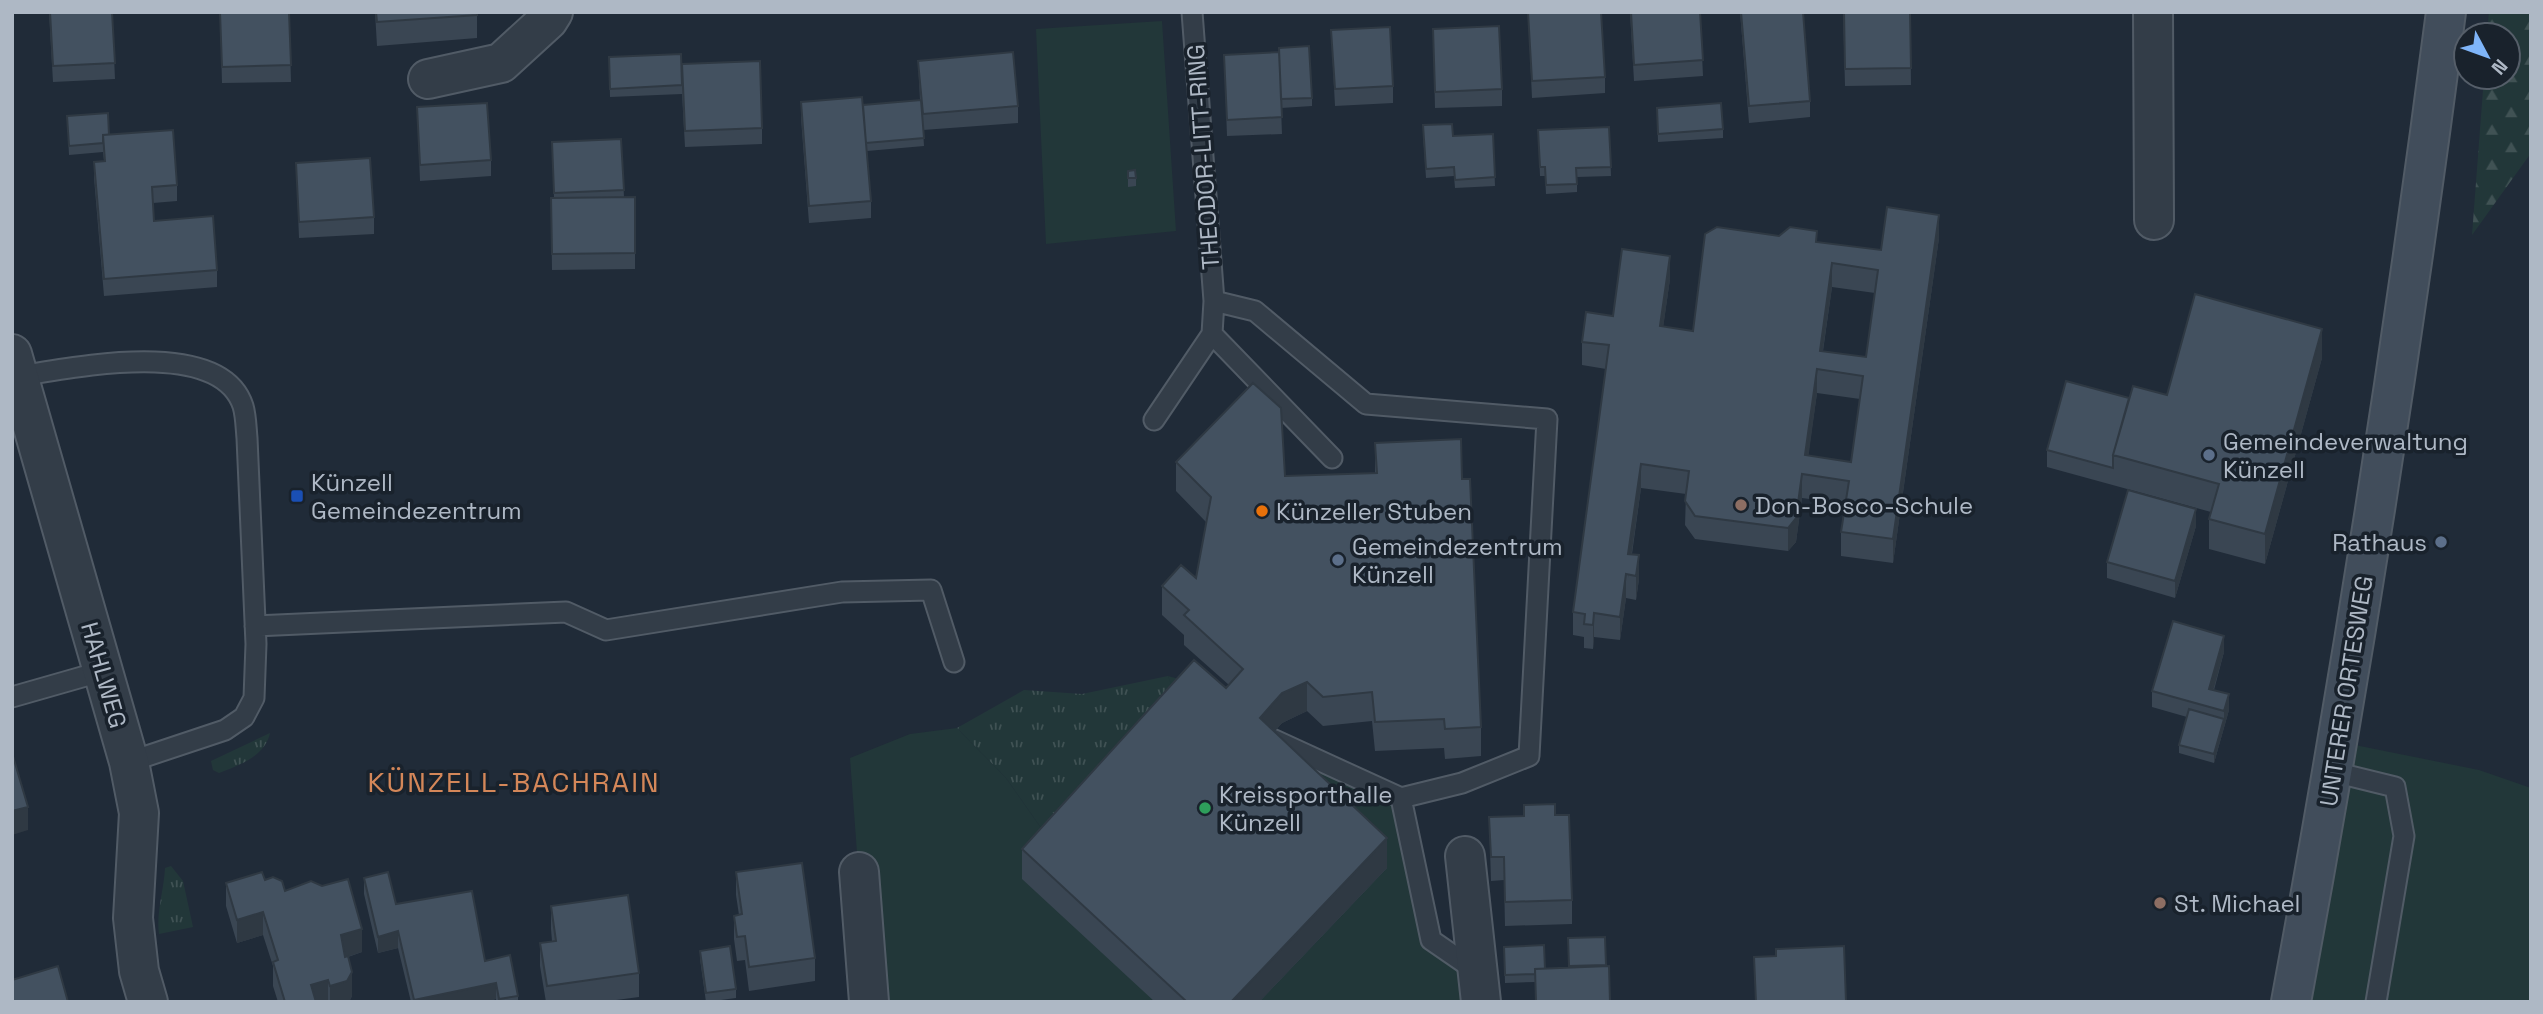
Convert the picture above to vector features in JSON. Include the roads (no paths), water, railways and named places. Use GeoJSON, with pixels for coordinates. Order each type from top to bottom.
{"type":"FeatureCollection","features":[{"type":"Feature","properties":{"kind":"main road","name":"UNTERER ORTESWEG"},"geometry":{"type":"LineString","coordinates":[[2291,1002],[2334,772],[2409,297],[2445,12]]}},
{"type":"Feature","properties":{"kind":"street"},"geometry":{"type":"LineString","coordinates":[[428,79],[501,62],[548,20],[553,12]]}},
{"type":"Feature","properties":{"kind":"street"},"geometry":{"type":"LineString","coordinates":[[2153,12],[2154,220]]}},
{"type":"Feature","properties":{"kind":"street","name":"HAHLWEG"},"geometry":{"type":"LineString","coordinates":[[15,365],[129,762],[139,813],[133,918],[139,971],[148,1002]]}},
{"type":"Feature","properties":{"kind":"street"},"geometry":{"type":"LineString","coordinates":[[1465,856],[1481,988]]}},
{"type":"Feature","properties":{"kind":"street"},"geometry":{"type":"LineString","coordinates":[[859,872],[869,1002]]}},
{"type":"Feature","properties":{"kind":"lane","name":"THEODOR-LITT-RING"},"geometry":{"type":"LineString","coordinates":[[1192,12],[1214,301],[1212,334]]}},
{"type":"Feature","properties":{"kind":"lane"},"geometry":{"type":"LineString","coordinates":[[1214,301],[1255,311],[1366,404],[1547,419],[1529,757],[1462,783],[1401,798],[1269,738]]}},
{"type":"Feature","properties":{"kind":"lane"},"geometry":{"type":"LineString","coordinates":[[1154,421],[1212,334],[1332,458]]}},
{"type":"Feature","properties":{"kind":"lane"},"geometry":{"type":"LineString","coordinates":[[15,365],[162,362],[198,368],[225,381],[243,405],[247,438],[255,626],[254,698],[244,717],[225,730],[197,742],[129,762]]}},
{"type":"Feature","properties":{"kind":"lane"},"geometry":{"type":"LineString","coordinates":[[255,626],[566,612],[606,630],[842,592],[931,590],[954,662]]}},
{"type":"Feature","properties":{"kind":"lane"},"geometry":{"type":"LineString","coordinates":[[12,697],[103,671]]}},
{"type":"Feature","properties":{"kind":"lane"},"geometry":{"type":"LineString","coordinates":[[2334,772],[2395,788],[2400,812],[2404,836],[2376,1002]]}},
{"type":"Feature","properties":{"kind":"lane"},"geometry":{"type":"LineString","coordinates":[[1401,798],[1431,940],[1481,988]]}},
{"type":"Feature","properties":{"kind":"place","name":"Gemeindeverwaltung Künzell"},"geometry":{"type":"Point","coordinates":[2209,455]}},
{"type":"Feature","properties":{"kind":"place","name":"Künzell Gemeindezentrum"},"geometry":{"type":"Point","coordinates":[297,496]}},
{"type":"Feature","properties":{"kind":"place","name":"Don-Bosco-Schule"},"geometry":{"type":"Point","coordinates":[1741,505]}},
{"type":"Feature","properties":{"kind":"place","name":"Künzeller Stuben"},"geometry":{"type":"Point","coordinates":[1262,511]}},
{"type":"Feature","properties":{"kind":"place","name":"Rathaus"},"geometry":{"type":"Point","coordinates":[2441,542]}},
{"type":"Feature","properties":{"kind":"place","name":"Gemeindezentrum Künzell"},"geometry":{"type":"Point","coordinates":[1338,560]}},
{"type":"Feature","properties":{"kind":"place","name":"Kreissporthalle Künzell"},"geometry":{"type":"Point","coordinates":[1205,808]}},
{"type":"Feature","properties":{"kind":"place","name":"St. Michael"},"geometry":{"type":"Point","coordinates":[2160,903]}},
{"type":"Feature","properties":{"kind":"district","name":"KÜNZELL-BACHRAIN"},"geometry":{"type":"Point","coordinates":[514,782]}}]}
